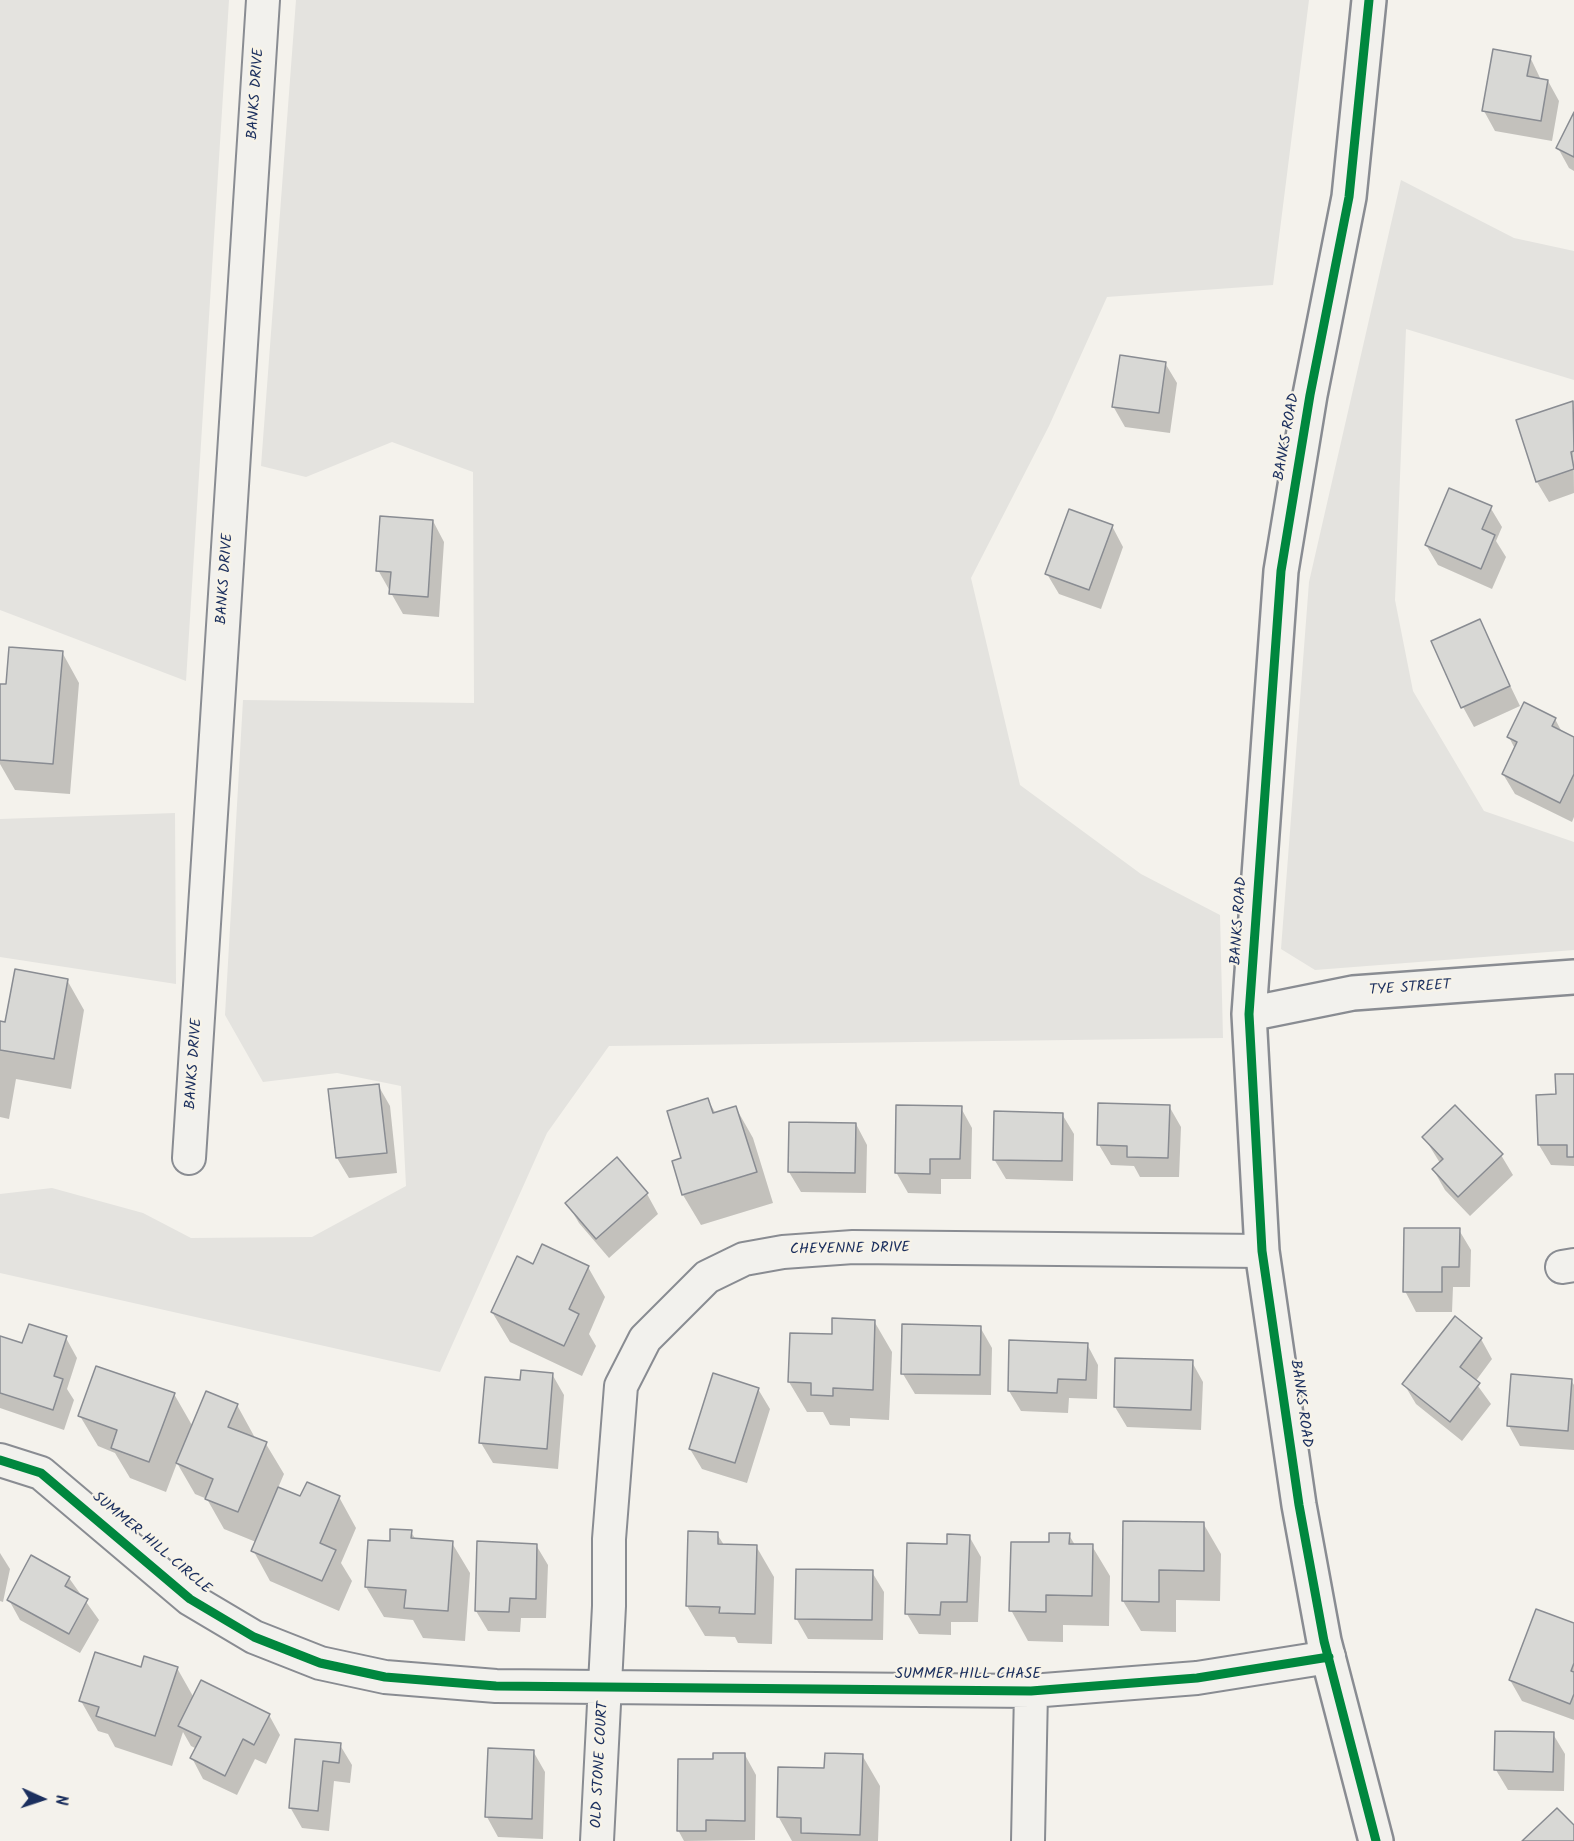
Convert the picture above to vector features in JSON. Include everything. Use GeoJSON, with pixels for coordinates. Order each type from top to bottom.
{"type":"FeatureCollection","features":[{"type":"Feature","properties":{"kind":"street","name":"BANKS DRIVE"},"geometry":{"type":"LineString","coordinates":[[189,1158],[263,0]]}},
{"type":"Feature","properties":{"kind":"street","name":"BANKS ROAD"},"geometry":{"type":"LineString","coordinates":[[1369,0],[1349,197],[1310,395],[1281,571],[1249,1014],[1262,1251],[1299,1505],[1329,1657],[1376,1841]]}},
{"type":"Feature","properties":{"kind":"street","name":"TYE STREET"},"geometry":{"type":"LineString","coordinates":[[1249,1014],[1353,993],[1574,976]]}},
{"type":"Feature","properties":{"kind":"street","name":"CHEYENNE DRIVE"},"geometry":{"type":"LineString","coordinates":[[604,1688],[609,1539],[621,1386],[645,1339],[707,1277],[744,1259],[783,1252],[853,1247],[1262,1251]]}},
{"type":"Feature","properties":{"kind":"street","name":"SUMMER HILL CIRCLE"},"geometry":{"type":"LineString","coordinates":[[0,1460],[41,1473],[190,1599],[254,1637],[320,1663],[385,1677],[496,1686],[604,1688]]}},
{"type":"Feature","properties":{"kind":"street","name":"SUMMER HILL CHASE"},"geometry":{"type":"LineString","coordinates":[[604,1688],[1031,1691],[1197,1678],[1329,1657]]}},
{"type":"Feature","properties":{"kind":"street","name":"OLD STONE COURT"},"geometry":{"type":"LineString","coordinates":[[597,1841],[604,1688]]}},
{"type":"Feature","properties":{"kind":"street"},"geometry":{"type":"LineString","coordinates":[[1028,1841],[1031,1691]]}},
{"type":"Feature","properties":{"kind":"shaded area"},"geometry":{"type":"Polygon","coordinates":[[[0,0],[229,0],[186,681],[0,610],[0,0]]]}},
{"type":"Feature","properties":{"kind":"shaded area"},"geometry":{"type":"Polygon","coordinates":[[[296,0],[1309,0],[1273,285],[1107,297],[1049,426],[971,578],[1020,785],[1141,874],[1220,915],[1223,1038],[609,1046],[547,1133],[440,1372],[0,1273],[0,1194],[52,1188],[143,1213],[191,1238],[312,1237],[406,1186],[401,1086],[337,1073],[263,1082],[225,1015],[243,700],[474,703],[473,472],[392,442],[306,477],[261,466],[296,0]]]}},
{"type":"Feature","properties":{"kind":"shaded area"},"geometry":{"type":"Polygon","coordinates":[[[1401,180],[1514,238],[1574,251],[1574,380],[1406,329],[1395,600],[1413,691],[1484,811],[1574,842],[1574,950],[1315,970],[1281,949],[1309,582],[1401,180]]]}},
{"type":"Feature","properties":{"kind":"shaded area"},"geometry":{"type":"Polygon","coordinates":[[[175,813],[176,984],[0,957],[0,819],[175,813]]]}},
{"type":"Feature","properties":{"kind":"building"},"geometry":{"type":"Polygon","coordinates":[[[1493,49],[1531,56],[1527,76],[1548,80],[1541,121],[1482,111],[1493,49]]]}},
{"type":"Feature","properties":{"kind":"building"},"geometry":{"type":"Polygon","coordinates":[[[1574,112],[1574,157],[1556,148],[1574,112]]]}},
{"type":"Feature","properties":{"kind":"building"},"geometry":{"type":"Polygon","coordinates":[[[1120,355],[1166,362],[1159,413],[1112,407],[1120,355]]]}},
{"type":"Feature","properties":{"kind":"building"},"geometry":{"type":"Polygon","coordinates":[[[1573,401],[1574,451],[1571,452],[1574,469],[1536,482],[1516,420],[1573,401]]]}},
{"type":"Feature","properties":{"kind":"building"},"geometry":{"type":"Polygon","coordinates":[[[1449,488],[1492,506],[1482,529],[1495,535],[1481,569],[1425,545],[1449,488]]]}},
{"type":"Feature","properties":{"kind":"building"},"geometry":{"type":"Polygon","coordinates":[[[1069,509],[1113,525],[1089,590],[1045,574],[1069,509]]]}},
{"type":"Feature","properties":{"kind":"building"},"geometry":{"type":"Polygon","coordinates":[[[380,516],[433,520],[428,597],[389,594],[391,572],[376,571],[380,516]]]}},
{"type":"Feature","properties":{"kind":"building"},"geometry":{"type":"Polygon","coordinates":[[[1480,619],[1510,686],[1461,708],[1431,641],[1480,619]]]}},
{"type":"Feature","properties":{"kind":"building"},"geometry":{"type":"Polygon","coordinates":[[[9,647],[63,651],[53,764],[0,760],[0,684],[6,684],[9,647]]]}},
{"type":"Feature","properties":{"kind":"building"},"geometry":{"type":"Polygon","coordinates":[[[1524,702],[1556,718],[1552,726],[1574,737],[1574,774],[1560,803],[1502,774],[1517,742],[1507,737],[1524,702]]]}},
{"type":"Feature","properties":{"kind":"building"},"geometry":{"type":"Polygon","coordinates":[[[15,969],[68,979],[54,1059],[0,1050],[0,1021],[5,1022],[15,969]]]}},
{"type":"Feature","properties":{"kind":"building"},"geometry":{"type":"Polygon","coordinates":[[[1555,1074],[1574,1074],[1574,1157],[1567,1157],[1567,1145],[1538,1145],[1536,1095],[1556,1094],[1555,1074]]]}},
{"type":"Feature","properties":{"kind":"building"},"geometry":{"type":"Polygon","coordinates":[[[379,1084],[387,1153],[336,1158],[328,1089],[379,1084]]]}},
{"type":"Feature","properties":{"kind":"building"},"geometry":{"type":"Polygon","coordinates":[[[708,1098],[713,1113],[736,1106],[757,1172],[682,1195],[672,1161],[681,1158],[667,1111],[708,1098]]]}},
{"type":"Feature","properties":{"kind":"building"},"geometry":{"type":"Polygon","coordinates":[[[1098,1103],[1170,1105],[1168,1158],[1127,1157],[1127,1146],[1097,1145],[1098,1103]]]}},
{"type":"Feature","properties":{"kind":"building"},"geometry":{"type":"Polygon","coordinates":[[[896,1105],[962,1106],[960,1159],[930,1159],[930,1174],[895,1173],[896,1105]]]}},
{"type":"Feature","properties":{"kind":"building"},"geometry":{"type":"Polygon","coordinates":[[[1455,1105],[1503,1154],[1458,1197],[1432,1169],[1443,1159],[1422,1137],[1455,1105]]]}},
{"type":"Feature","properties":{"kind":"building"},"geometry":{"type":"Polygon","coordinates":[[[994,1111],[1063,1113],[1062,1161],[993,1160],[994,1111]]]}},
{"type":"Feature","properties":{"kind":"building"},"geometry":{"type":"Polygon","coordinates":[[[789,1122],[856,1123],[855,1173],[788,1172],[789,1122]]]}},
{"type":"Feature","properties":{"kind":"building"},"geometry":{"type":"Polygon","coordinates":[[[617,1157],[648,1193],[596,1239],[565,1203],[617,1157]]]}},
{"type":"Feature","properties":{"kind":"building"},"geometry":{"type":"Polygon","coordinates":[[[1404,1228],[1460,1228],[1459,1267],[1442,1267],[1442,1292],[1403,1292],[1404,1228]]]}},
{"type":"Feature","properties":{"kind":"building"},"geometry":{"type":"Polygon","coordinates":[[[542,1244],[589,1266],[569,1309],[579,1314],[564,1346],[491,1312],[517,1256],[533,1264],[542,1244]]]}},
{"type":"Feature","properties":{"kind":"building"},"geometry":{"type":"Polygon","coordinates":[[[1455,1316],[1482,1338],[1460,1367],[1480,1383],[1450,1422],[1402,1384],[1455,1316]]]}},
{"type":"Feature","properties":{"kind":"building"},"geometry":{"type":"Polygon","coordinates":[[[832,1318],[875,1320],[873,1390],[833,1388],[833,1396],[811,1395],[811,1383],[788,1382],[790,1333],[832,1334],[832,1318]]]}},
{"type":"Feature","properties":{"kind":"building"},"geometry":{"type":"Polygon","coordinates":[[[29,1324],[67,1336],[54,1376],[63,1379],[53,1410],[0,1393],[0,1336],[22,1343],[29,1324]]]}},
{"type":"Feature","properties":{"kind":"building"},"geometry":{"type":"Polygon","coordinates":[[[902,1324],[981,1326],[980,1375],[901,1374],[902,1324]]]}},
{"type":"Feature","properties":{"kind":"building"},"geometry":{"type":"Polygon","coordinates":[[[1009,1340],[1088,1343],[1086,1380],[1058,1379],[1057,1393],[1008,1391],[1009,1340]]]}},
{"type":"Feature","properties":{"kind":"building"},"geometry":{"type":"Polygon","coordinates":[[[1115,1358],[1193,1360],[1191,1410],[1114,1407],[1115,1358]]]}},
{"type":"Feature","properties":{"kind":"building"},"geometry":{"type":"Polygon","coordinates":[[[96,1366],[175,1393],[149,1462],[111,1448],[117,1430],[78,1416],[96,1366]]]}},
{"type":"Feature","properties":{"kind":"building"},"geometry":{"type":"Polygon","coordinates":[[[521,1370],[553,1373],[547,1449],[479,1443],[485,1377],[520,1380],[521,1370]]]}},
{"type":"Feature","properties":{"kind":"building"},"geometry":{"type":"Polygon","coordinates":[[[713,1373],[759,1388],[735,1463],[689,1449],[713,1373]]]}},
{"type":"Feature","properties":{"kind":"building"},"geometry":{"type":"Polygon","coordinates":[[[1511,1374],[1572,1379],[1568,1431],[1507,1426],[1511,1374]]]}},
{"type":"Feature","properties":{"kind":"building"},"geometry":{"type":"Polygon","coordinates":[[[206,1391],[238,1404],[228,1427],[267,1442],[238,1512],[205,1499],[213,1479],[176,1463],[206,1391]]]}},
{"type":"Feature","properties":{"kind":"building"},"geometry":{"type":"Polygon","coordinates":[[[307,1482],[340,1496],[320,1543],[336,1550],[322,1581],[251,1551],[278,1487],[300,1496],[307,1482]]]}},
{"type":"Feature","properties":{"kind":"building"},"geometry":{"type":"Polygon","coordinates":[[[1123,1521],[1204,1522],[1204,1571],[1159,1570],[1159,1602],[1122,1601],[1123,1521]]]}},
{"type":"Feature","properties":{"kind":"building"},"geometry":{"type":"Polygon","coordinates":[[[390,1529],[412,1530],[411,1538],[453,1541],[448,1611],[404,1608],[406,1590],[365,1587],[368,1540],[390,1541],[390,1529]]]}},
{"type":"Feature","properties":{"kind":"building"},"geometry":{"type":"Polygon","coordinates":[[[688,1531],[718,1532],[718,1544],[757,1545],[755,1614],[719,1613],[720,1607],[686,1606],[688,1531]]]}},
{"type":"Feature","properties":{"kind":"building"},"geometry":{"type":"Polygon","coordinates":[[[1049,1533],[1070,1533],[1069,1544],[1093,1544],[1092,1596],[1046,1595],[1046,1612],[1009,1611],[1011,1542],[1049,1542],[1049,1533]]]}},
{"type":"Feature","properties":{"kind":"building"},"geometry":{"type":"Polygon","coordinates":[[[947,1534],[970,1535],[967,1602],[941,1602],[940,1615],[905,1614],[907,1543],[947,1544],[947,1534]]]}},
{"type":"Feature","properties":{"kind":"building"},"geometry":{"type":"Polygon","coordinates":[[[477,1541],[537,1544],[536,1599],[510,1598],[509,1612],[475,1611],[477,1541]]]}},
{"type":"Feature","properties":{"kind":"building"},"geometry":{"type":"Polygon","coordinates":[[[31,1555],[70,1577],[65,1586],[88,1599],[69,1634],[7,1600],[31,1555]]]}},
{"type":"Feature","properties":{"kind":"building"},"geometry":{"type":"Polygon","coordinates":[[[796,1569],[873,1570],[872,1620],[795,1619],[796,1569]]]}},
{"type":"Feature","properties":{"kind":"building"},"geometry":{"type":"Polygon","coordinates":[[[1536,1609],[1574,1623],[1574,1663],[1571,1671],[1574,1672],[1574,1694],[1570,1704],[1509,1680],[1536,1609]]]}},
{"type":"Feature","properties":{"kind":"building"},"geometry":{"type":"Polygon","coordinates":[[[95,1652],[141,1667],[144,1656],[178,1667],[155,1736],[96,1716],[99,1707],[79,1701],[95,1652]]]}},
{"type":"Feature","properties":{"kind":"building"},"geometry":{"type":"Polygon","coordinates":[[[201,1680],[270,1714],[254,1745],[243,1739],[225,1776],[190,1758],[201,1737],[178,1726],[201,1680]]]}},
{"type":"Feature","properties":{"kind":"building"},"geometry":{"type":"Polygon","coordinates":[[[1495,1731],[1554,1732],[1553,1772],[1494,1770],[1495,1731]]]}},
{"type":"Feature","properties":{"kind":"building"},"geometry":{"type":"Polygon","coordinates":[[[295,1739],[341,1743],[339,1763],[323,1761],[318,1811],[289,1808],[295,1739]]]}},
{"type":"Feature","properties":{"kind":"building"},"geometry":{"type":"Polygon","coordinates":[[[488,1748],[534,1750],[532,1819],[485,1817],[488,1748]]]}},
{"type":"Feature","properties":{"kind":"building"},"geometry":{"type":"Polygon","coordinates":[[[713,1753],[745,1753],[745,1821],[706,1820],[706,1831],[677,1831],[678,1759],[713,1759],[713,1753]]]}},
{"type":"Feature","properties":{"kind":"building"},"geometry":{"type":"Polygon","coordinates":[[[825,1753],[863,1754],[860,1835],[801,1833],[801,1818],[777,1817],[778,1767],[824,1768],[825,1753]]]}},
{"type":"Feature","properties":{"kind":"building"},"geometry":{"type":"Polygon","coordinates":[[[1557,1808],[1574,1825],[1574,1841],[1522,1841],[1557,1808]]]}},
{"type":"Feature","properties":{"kind":"cycle path"},"geometry":{"type":"LineString","coordinates":[[1369,0],[1349,197],[1310,395],[1281,571],[1249,1014],[1262,1251],[1299,1505],[1324,1641],[1376,1841]]}},
{"type":"Feature","properties":{"kind":"cycle path"},"geometry":{"type":"LineString","coordinates":[[0,1460],[41,1473],[190,1599],[254,1637],[320,1663],[385,1677],[496,1686],[1031,1691],[1197,1678],[1329,1657]]}}]}
